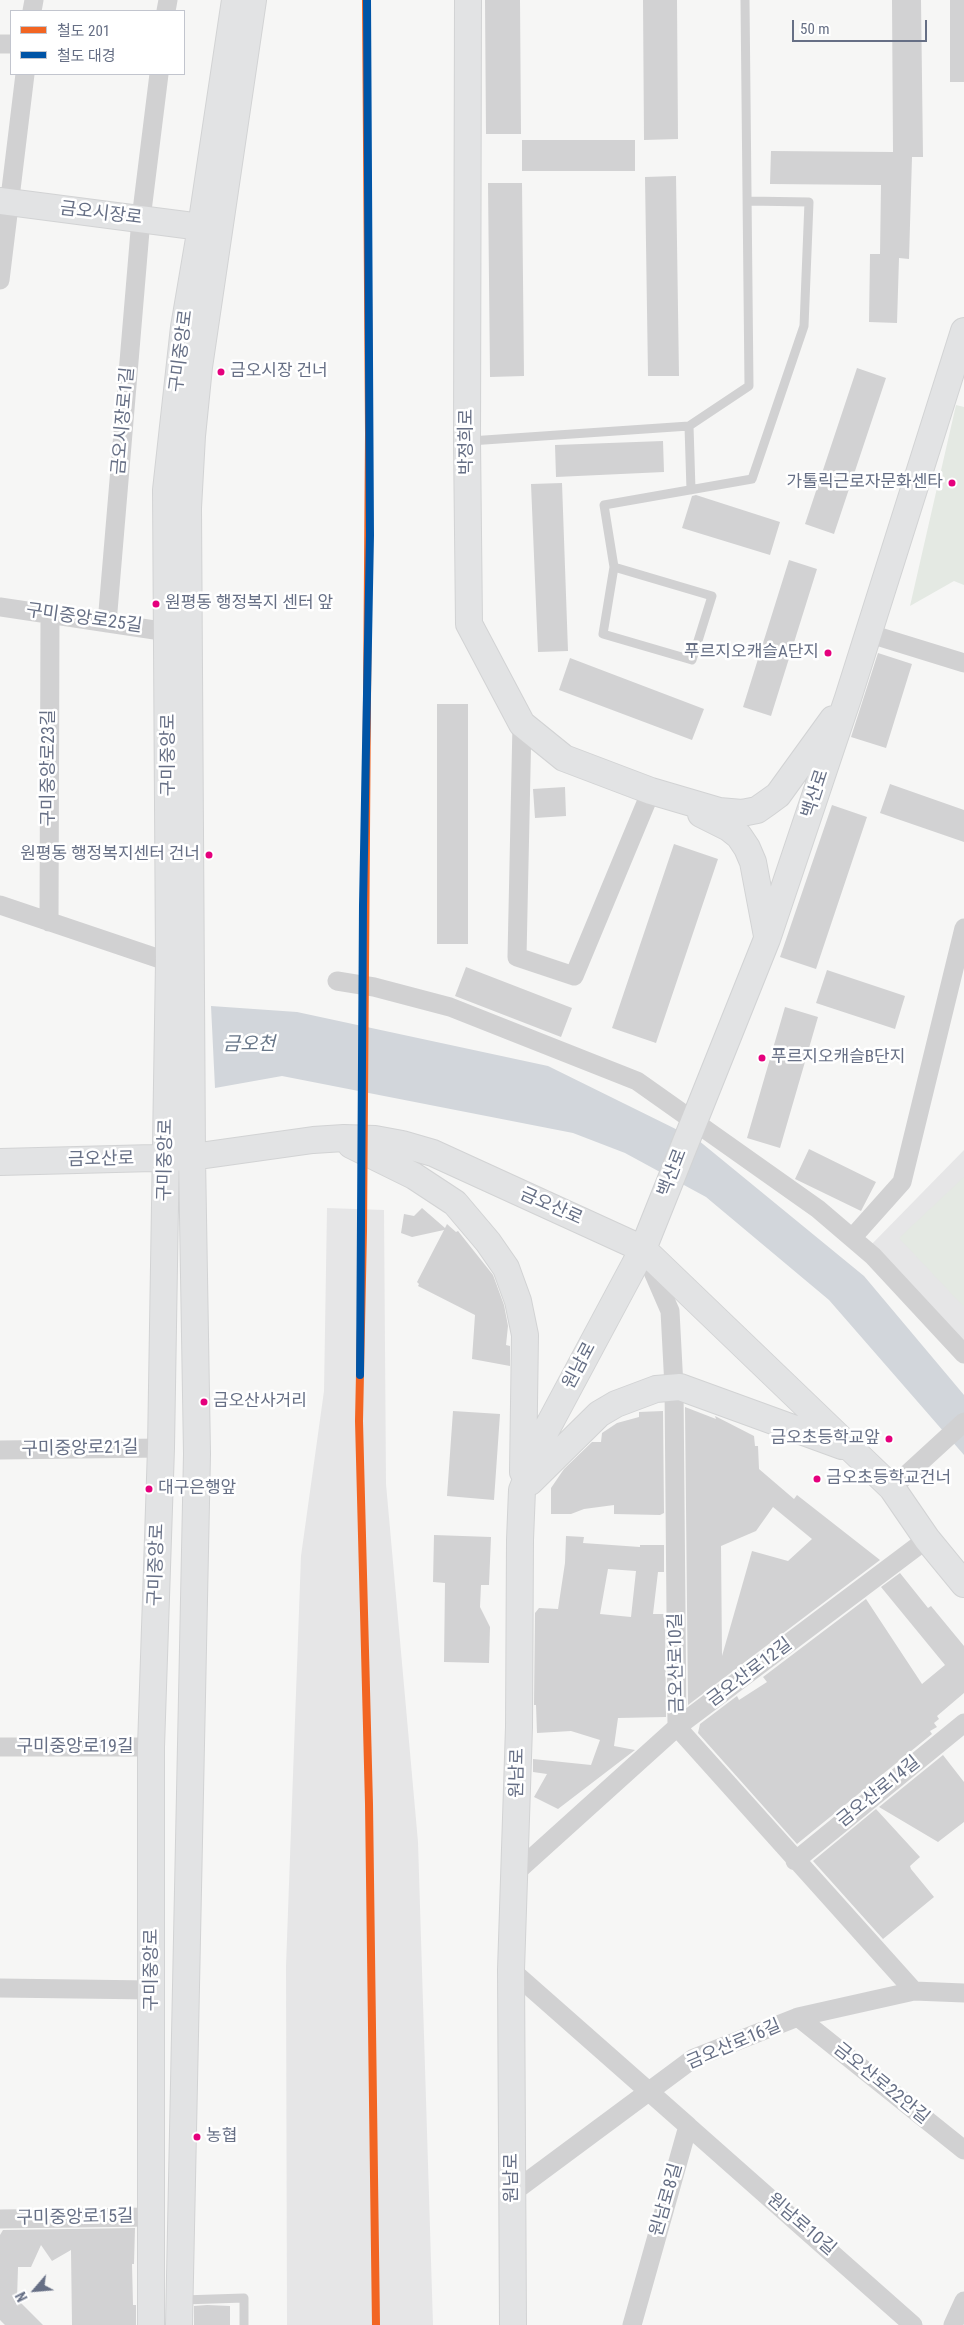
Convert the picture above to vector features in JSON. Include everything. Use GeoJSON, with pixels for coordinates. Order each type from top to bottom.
{"type":"FeatureCollection","features":[{"type":"Feature","properties":{"kind":"street","name":"구미중앙로"},"geometry":{"type":"LineString","coordinates":[[152,2325],[150,2217],[152,1990],[151,1747],[161,1448],[169,962],[166,490],[184,328],[235,0]]}},
{"type":"Feature","properties":{"kind":"street","name":"구미중앙로"},"geometry":{"type":"LineString","coordinates":[[179,2313],[197,1454],[192,1157],[188,508],[199,367],[254,0]]}},
{"type":"Feature","properties":{"kind":"street","name":"박정희로"},"geometry":{"type":"LineString","coordinates":[[468,0],[467,442],[470,624],[522,724],[564,758],[651,790]]}},
{"type":"Feature","properties":{"kind":"street"},"geometry":{"type":"LineString","coordinates":[[0,280],[5,201],[25,75]]}},
{"type":"Feature","properties":{"kind":"street","name":"금오시장로1길"},"geometry":{"type":"LineString","coordinates":[[107,623],[141,219],[159,75]]}},
{"type":"Feature","properties":{"kind":"street","name":"금오시장로"},"geometry":{"type":"LineString","coordinates":[[5,201],[201,226]]}},
{"type":"Feature","properties":{"kind":"street","name":"백산로"},"geometry":{"type":"LineString","coordinates":[[643,1249],[767,939],[959,359],[964,331]]}},
{"type":"Feature","properties":{"kind":"street","name":"구미중앙로25길"},"geometry":{"type":"LineString","coordinates":[[0,607],[168,632]]}},
{"type":"Feature","properties":{"kind":"street","name":"구미중앙로23길"},"geometry":{"type":"LineString","coordinates":[[49,922],[50,614]]}},
{"type":"Feature","properties":{"kind":"street"},"geometry":{"type":"LineString","coordinates":[[867,633],[964,663]]}},
{"type":"Feature","properties":{"kind":"street"},"geometry":{"type":"LineString","coordinates":[[651,790],[719,811],[742,813],[757,810],[778,794],[848,698]]}},
{"type":"Feature","properties":{"kind":"street"},"geometry":{"type":"LineString","coordinates":[[522,724],[517,957],[574,976],[651,790]]}},
{"type":"Feature","properties":{"kind":"street"},"geometry":{"type":"LineString","coordinates":[[651,790],[716,821],[739,836],[753,862],[767,939]]}},
{"type":"Feature","properties":{"kind":"street"},"geometry":{"type":"LineString","coordinates":[[0,906],[169,962]]}},
{"type":"Feature","properties":{"kind":"street"},"geometry":{"type":"LineString","coordinates":[[852,1238],[902,1182],[964,929]]}},
{"type":"Feature","properties":{"kind":"street"},"geometry":{"type":"LineString","coordinates":[[337,981],[374,987],[450,1007],[637,1080],[818,1209],[873,1256],[964,1354]]}},
{"type":"Feature","properties":{"kind":"street","name":"금오산로"},"geometry":{"type":"LineString","coordinates":[[0,1162],[192,1157],[337,1138],[380,1140],[402,1144],[433,1154],[643,1249],[892,1488],[927,1539],[964,1584]]}},
{"type":"Feature","properties":{"kind":"street"},"geometry":{"type":"LineString","coordinates":[[337,1138],[414,1176],[455,1203],[488,1242],[506,1268],[518,1301],[525,1335],[522,1490]]}},
{"type":"Feature","properties":{"kind":"street","name":"금오산로10길"},"geometry":{"type":"LineString","coordinates":[[643,1249],[670,1311],[674,1387],[677,1727],[794,1861],[914,1992]]}},
{"type":"Feature","properties":{"kind":"street","name":"원남로"},"geometry":{"type":"LineString","coordinates":[[518,2325],[512,2193],[511,1970],[519,1727],[522,1490],[544,1434],[643,1249]]}},
{"type":"Feature","properties":{"kind":"street"},"geometry":{"type":"LineString","coordinates":[[522,1490],[599,1414],[636,1395],[674,1387],[680,1387],[853,1450]]}},
{"type":"Feature","properties":{"kind":"street"},"geometry":{"type":"LineString","coordinates":[[892,1488],[964,1422]]}},
{"type":"Feature","properties":{"kind":"street","name":"구미중앙로21길"},"geometry":{"type":"LineString","coordinates":[[0,1450],[161,1448]]}},
{"type":"Feature","properties":{"kind":"street","name":"금오산로12길"},"geometry":{"type":"LineString","coordinates":[[514,1875],[677,1727],[927,1539]]}},
{"type":"Feature","properties":{"kind":"street","name":"금오산로14길"},"geometry":{"type":"LineString","coordinates":[[794,1861],[964,1723]]}},
{"type":"Feature","properties":{"kind":"street","name":"구미중앙로19길"},"geometry":{"type":"LineString","coordinates":[[0,1747],[151,1747]]}},
{"type":"Feature","properties":{"kind":"street"},"geometry":{"type":"LineString","coordinates":[[511,1970],[688,2126]]}},
{"type":"Feature","properties":{"kind":"street"},"geometry":{"type":"LineString","coordinates":[[0,1988],[152,1990]]}},
{"type":"Feature","properties":{"kind":"street","name":"금오산로16길"},"geometry":{"type":"LineString","coordinates":[[512,2193],[694,2058],[798,2017],[914,1992],[964,1993]]}},
{"type":"Feature","properties":{"kind":"street","name":"금오산로22안길"},"geometry":{"type":"LineString","coordinates":[[798,2017],[964,2150]]}},
{"type":"Feature","properties":{"kind":"street","name":"원남로8길"},"geometry":{"type":"LineString","coordinates":[[632,2325],[688,2126]]}},
{"type":"Feature","properties":{"kind":"street","name":"원남로10길"},"geometry":{"type":"LineString","coordinates":[[688,2126],[913,2325]]}},
{"type":"Feature","properties":{"kind":"street","name":"구미중앙로15길"},"geometry":{"type":"LineString","coordinates":[[0,2219],[150,2217]]}},
{"type":"Feature","properties":{"kind":"street"},"geometry":{"type":"LineString","coordinates":[[954,2325],[964,2301]]}},
{"type":"Feature","properties":{"kind":"lane"},"geometry":{"type":"LineString","coordinates":[[467,442],[689,426],[749,386],[745,0]]}},
{"type":"Feature","properties":{"kind":"lane"},"geometry":{"type":"LineString","coordinates":[[614,567],[712,596],[692,660],[602,634],[614,567],[604,505],[752,479],[804,326],[809,202],[748,201]]}},
{"type":"Feature","properties":{"kind":"lane"},"geometry":{"type":"LineString","coordinates":[[689,426],[691,490]]}},
{"type":"Feature","properties":{"kind":"lane"},"geometry":{"type":"LineString","coordinates":[[179,2313],[244,2298],[244,2325]]}},
{"type":"Feature","properties":{"kind":"shaded area"},"geometry":{"type":"Polygon","coordinates":[[[956,405],[964,407],[964,585],[954,581],[910,606],[956,405]]]}},
{"type":"Feature","properties":{"kind":"shaded area"},"geometry":{"type":"Polygon","coordinates":[[[964,1150],[964,1346],[869,1247],[964,1150]]]}},
{"type":"Feature","properties":{"kind":"shaded area"},"geometry":{"type":"Polygon","coordinates":[[[964,1177],[964,1307],[899,1238],[964,1177]]]}},
{"type":"Feature","properties":{"kind":"shaded area"},"geometry":{"type":"Polygon","coordinates":[[[327,1208],[384,1210],[386,1484],[418,1842],[433,2325],[287,2325],[286,1966],[301,1556],[324,1391],[327,1208]]]}},
{"type":"Feature","properties":{"kind":"water","name":"금오천"},"geometry":{"type":"Polygon","coordinates":[[[211,1006],[297,1012],[548,1066],[698,1140],[864,1276],[964,1395],[964,1455],[829,1300],[706,1197],[625,1153],[573,1133],[282,1076],[215,1088],[211,1006]]]}},
{"type":"Feature","properties":{"kind":"building"},"geometry":{"type":"Polygon","coordinates":[[[485,0],[520,0],[521,134],[486,134],[485,0]]]}},
{"type":"Feature","properties":{"kind":"building"},"geometry":{"type":"Polygon","coordinates":[[[643,0],[677,0],[678,139],[644,140],[643,0]]]}},
{"type":"Feature","properties":{"kind":"building"},"geometry":{"type":"Polygon","coordinates":[[[892,0],[921,0],[923,157],[912,157],[909,259],[899,258],[897,323],[869,322],[870,254],[880,254],[881,185],[770,184],[771,151],[893,152],[892,0]]]}},
{"type":"Feature","properties":{"kind":"building"},"geometry":{"type":"Polygon","coordinates":[[[950,0],[964,0],[964,82],[950,82],[950,0]]]}},
{"type":"Feature","properties":{"kind":"building"},"geometry":{"type":"Polygon","coordinates":[[[522,140],[635,140],[635,171],[522,171],[522,140]]]}},
{"type":"Feature","properties":{"kind":"building"},"geometry":{"type":"Polygon","coordinates":[[[676,176],[679,376],[648,376],[645,177],[676,176]]]}},
{"type":"Feature","properties":{"kind":"building"},"geometry":{"type":"Polygon","coordinates":[[[488,183],[522,183],[524,376],[490,377],[488,183]]]}},
{"type":"Feature","properties":{"kind":"building"},"geometry":{"type":"Polygon","coordinates":[[[857,368],[886,378],[834,534],[805,524],[857,368]]]}},
{"type":"Feature","properties":{"kind":"building"},"geometry":{"type":"Polygon","coordinates":[[[663,441],[664,472],[556,477],[555,445],[663,441]]]}},
{"type":"Feature","properties":{"kind":"building"},"geometry":{"type":"Polygon","coordinates":[[[562,483],[568,651],[538,652],[531,484],[562,483]]]}},
{"type":"Feature","properties":{"kind":"building"},"geometry":{"type":"Polygon","coordinates":[[[696,495],[780,522],[770,555],[682,528],[692,496],[696,495]]]}},
{"type":"Feature","properties":{"kind":"building"},"geometry":{"type":"Polygon","coordinates":[[[789,560],[817,569],[771,716],[743,707],[789,560]]]}},
{"type":"Feature","properties":{"kind":"building"},"geometry":{"type":"Polygon","coordinates":[[[878,653],[912,664],[886,748],[851,737],[878,653]]]}},
{"type":"Feature","properties":{"kind":"building"},"geometry":{"type":"Polygon","coordinates":[[[570,658],[704,709],[692,740],[559,690],[570,658]]]}},
{"type":"Feature","properties":{"kind":"building"},"geometry":{"type":"Polygon","coordinates":[[[437,704],[468,704],[468,944],[437,944],[437,704]]]}},
{"type":"Feature","properties":{"kind":"building"},"geometry":{"type":"Polygon","coordinates":[[[890,784],[964,810],[964,842],[880,813],[890,784]]]}},
{"type":"Feature","properties":{"kind":"building"},"geometry":{"type":"Polygon","coordinates":[[[565,787],[566,816],[535,818],[533,789],[565,787]]]}},
{"type":"Feature","properties":{"kind":"building"},"geometry":{"type":"Polygon","coordinates":[[[832,805],[867,817],[816,969],[780,957],[832,805]]]}},
{"type":"Feature","properties":{"kind":"building"},"geometry":{"type":"Polygon","coordinates":[[[674,844],[718,859],[656,1043],[612,1028],[674,844]]]}},
{"type":"Feature","properties":{"kind":"building"},"geometry":{"type":"Polygon","coordinates":[[[466,967],[572,1008],[561,1037],[455,996],[466,967]]]}},
{"type":"Feature","properties":{"kind":"building"},"geometry":{"type":"Polygon","coordinates":[[[827,970],[905,996],[895,1029],[816,1003],[827,970]]]}},
{"type":"Feature","properties":{"kind":"building"},"geometry":{"type":"Polygon","coordinates":[[[785,1007],[818,1017],[780,1148],[747,1138],[785,1007]]]}},
{"type":"Feature","properties":{"kind":"building"},"geometry":{"type":"Polygon","coordinates":[[[809,1149],[876,1182],[861,1211],[795,1179],[809,1149]]]}},
{"type":"Feature","properties":{"kind":"building"},"geometry":{"type":"Polygon","coordinates":[[[422,1208],[445,1228],[447,1224],[456,1232],[458,1231],[493,1275],[504,1305],[508,1326],[506,1345],[510,1346],[510,1366],[472,1359],[475,1315],[418,1286],[417,1282],[444,1230],[412,1237],[401,1233],[404,1214],[414,1216],[422,1208]]]}},
{"type":"Feature","properties":{"kind":"building"},"geometry":{"type":"Polygon","coordinates":[[[685,1407],[716,1419],[715,1416],[754,1436],[755,1446],[758,1446],[759,1469],[794,1499],[797,1495],[880,1560],[688,1705],[685,1407]],[[773,1507],[756,1531],[721,1546],[722,1656],[752,1551],[788,1561],[812,1539],[773,1507]]]}},
{"type":"Feature","properties":{"kind":"building"},"geometry":{"type":"Polygon","coordinates":[[[453,1411],[500,1414],[494,1500],[447,1496],[453,1411]]]}},
{"type":"Feature","properties":{"kind":"building"},"geometry":{"type":"Polygon","coordinates":[[[663,1411],[664,1513],[660,1515],[614,1514],[614,1505],[584,1509],[571,1514],[551,1514],[551,1488],[564,1469],[592,1442],[601,1442],[602,1433],[617,1423],[639,1417],[639,1412],[663,1411]]]}},
{"type":"Feature","properties":{"kind":"building"},"geometry":{"type":"Polygon","coordinates":[[[434,1535],[491,1537],[489,1585],[481,1585],[480,1607],[490,1627],[489,1663],[444,1662],[445,1583],[433,1582],[434,1535]]]}},
{"type":"Feature","properties":{"kind":"building"},"geometry":{"type":"Polygon","coordinates":[[[566,1536],[584,1537],[583,1543],[640,1547],[640,1545],[664,1545],[664,1572],[658,1572],[653,1614],[665,1614],[666,1717],[618,1718],[614,1746],[635,1750],[558,1809],[534,1797],[547,1774],[533,1772],[533,1759],[591,1765],[600,1740],[571,1731],[537,1733],[536,1705],[534,1705],[535,1613],[539,1608],[558,1609],[565,1563],[566,1536]],[[608,1569],[600,1614],[631,1617],[636,1571],[608,1569]]]}},
{"type":"Feature","properties":{"kind":"building"},"geometry":{"type":"Polygon","coordinates":[[[900,1573],[928,1608],[931,1606],[964,1646],[964,1693],[937,1716],[939,1719],[934,1723],[937,1727],[930,1731],[932,1734],[797,1844],[698,1733],[700,1724],[737,1696],[739,1700],[767,1682],[763,1677],[866,1599],[922,1684],[945,1665],[881,1587],[900,1573]]]}},
{"type":"Feature","properties":{"kind":"building"},"geometry":{"type":"Polygon","coordinates":[[[943,1755],[964,1782],[964,1822],[938,1842],[879,1807],[943,1755]]]}},
{"type":"Feature","properties":{"kind":"building"},"geometry":{"type":"Polygon","coordinates":[[[876,1809],[920,1857],[910,1866],[911,1869],[934,1897],[883,1939],[813,1861],[876,1809]]]}},
{"type":"Feature","properties":{"kind":"building"},"geometry":{"type":"Polygon","coordinates":[[[135,2228],[134,2264],[132,2264],[133,2305],[136,2305],[136,2325],[72,2325],[71,2250],[52,2261],[41,2245],[31,2267],[18,2267],[17,2299],[43,2325],[5,2325],[0,2320],[0,2235],[3,2230],[135,2228]]]}},
{"type":"Feature","properties":{"kind":"building"},"geometry":{"type":"Polygon","coordinates":[[[194,2306],[230,2306],[230,2325],[194,2325],[194,2306]]]}},
{"type":"Feature","properties":{"kind":"rail line","name":"201"},"geometry":{"type":"LineString","coordinates":[[366,0],[369,434],[363,1231],[359,1421],[369,1804],[376,2325]]}},
{"type":"Feature","properties":{"kind":"rail line","name":"대경"},"geometry":{"type":"LineString","coordinates":[[360,1375],[363,905],[370,535],[367,0]]}},
{"type":"Feature","properties":{"kind":"place","name":"금오시장 건너"},"geometry":{"type":"Point","coordinates":[221,372]}},
{"type":"Feature","properties":{"kind":"place","name":"가톨릭근로자문화센타"},"geometry":{"type":"Point","coordinates":[952,483]}},
{"type":"Feature","properties":{"kind":"place","name":"원평동 행정복지 센터 앞"},"geometry":{"type":"Point","coordinates":[156,604]}},
{"type":"Feature","properties":{"kind":"place","name":"푸르지오캐슬A단지"},"geometry":{"type":"Point","coordinates":[828,653]}},
{"type":"Feature","properties":{"kind":"place","name":"원평동 행정복지센터 건너"},"geometry":{"type":"Point","coordinates":[209,855]}},
{"type":"Feature","properties":{"kind":"place","name":"푸르지오캐슬B단지"},"geometry":{"type":"Point","coordinates":[762,1058]}},
{"type":"Feature","properties":{"kind":"place","name":"금오산사거리"},"geometry":{"type":"Point","coordinates":[204,1402]}},
{"type":"Feature","properties":{"kind":"place","name":"금오초등학교앞"},"geometry":{"type":"Point","coordinates":[889,1439]}},
{"type":"Feature","properties":{"kind":"place","name":"금오초등학교건너"},"geometry":{"type":"Point","coordinates":[817,1479]}},
{"type":"Feature","properties":{"kind":"place","name":"대구은행앞"},"geometry":{"type":"Point","coordinates":[149,1489]}},
{"type":"Feature","properties":{"kind":"place","name":"농협"},"geometry":{"type":"Point","coordinates":[197,2137]}}]}
